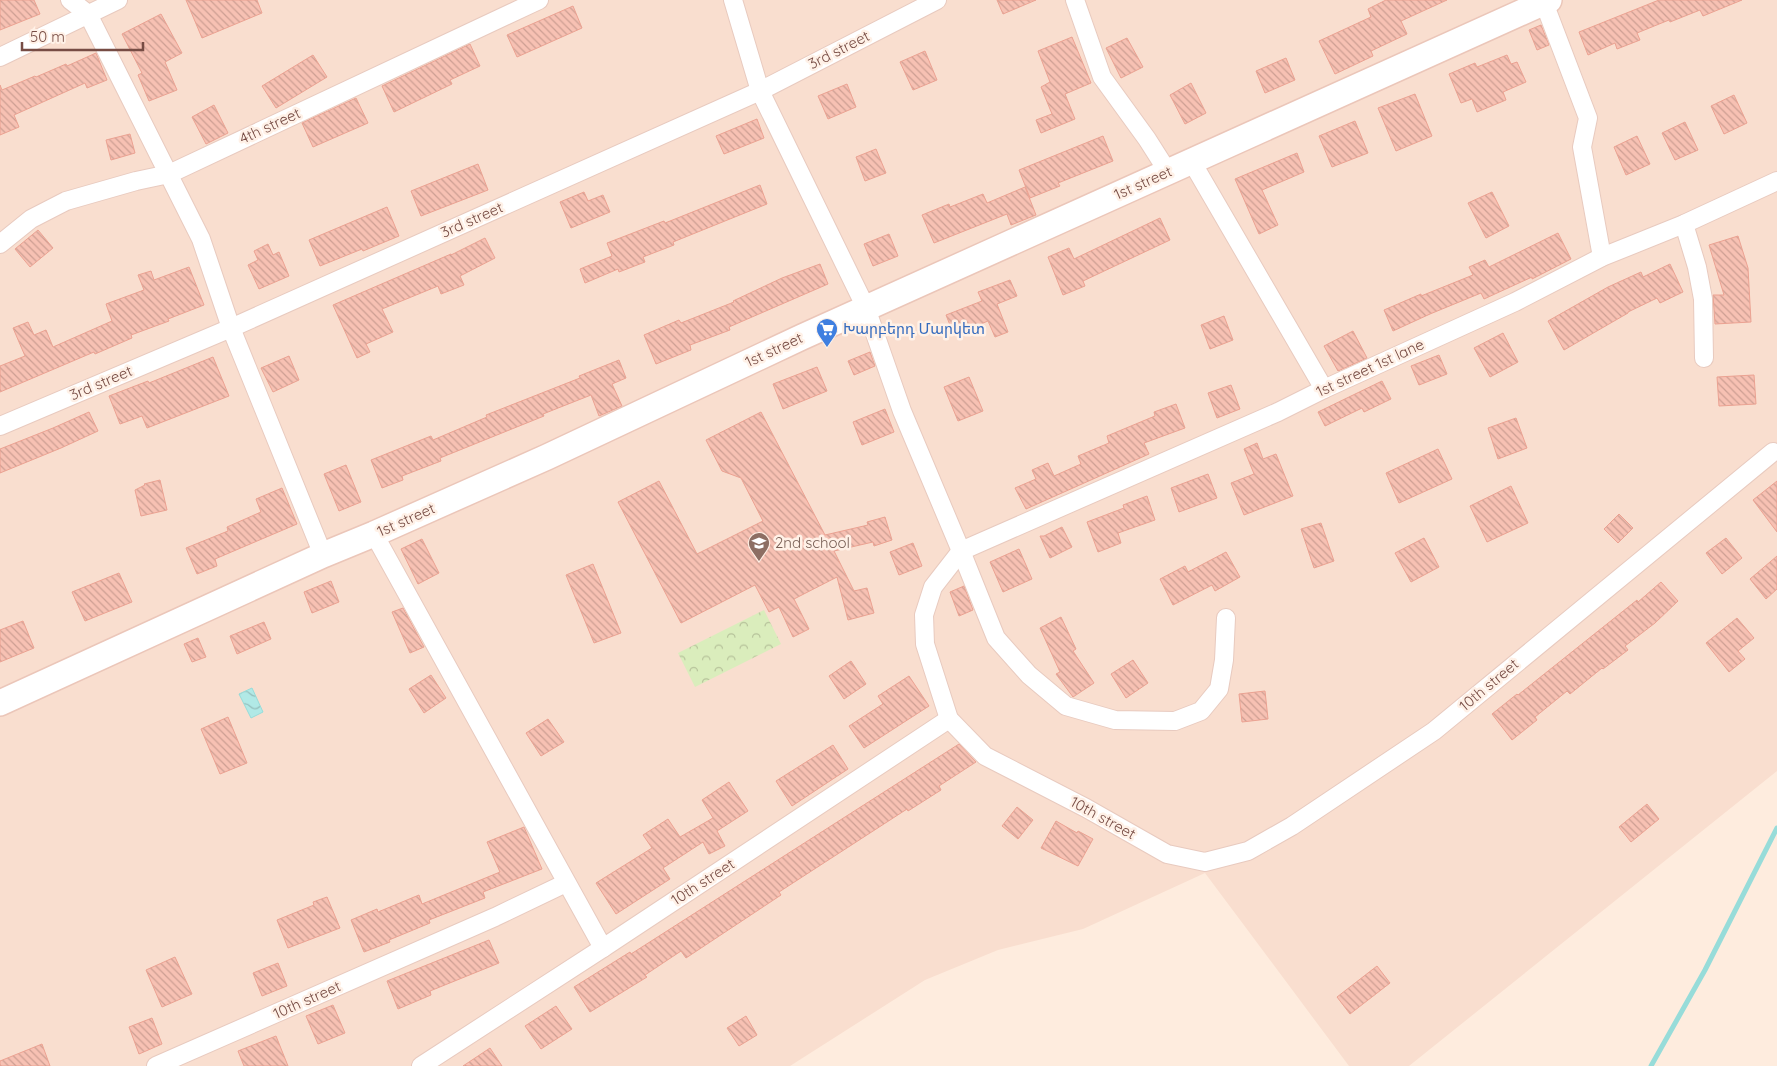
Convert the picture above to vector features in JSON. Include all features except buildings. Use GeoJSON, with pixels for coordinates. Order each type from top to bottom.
{"type":"FeatureCollection","features":[{"type":"Feature","properties":{"kind":"main road","name":"1st street"},"geometry":{"type":"LineString","coordinates":[[0,703],[323,555],[556,453],[866,308],[1545,1]]}},
{"type":"Feature","properties":{"kind":"street"},"geometry":{"type":"LineString","coordinates":[[70,0],[88,14],[201,239],[231,328],[323,555]]}},
{"type":"Feature","properties":{"kind":"street"},"geometry":{"type":"LineString","coordinates":[[0,57],[118,0]]}},
{"type":"Feature","properties":{"kind":"street","name":"4th street"},"geometry":{"type":"LineString","coordinates":[[0,244],[32,220],[66,201],[136,181],[169,174],[539,0]]}},
{"type":"Feature","properties":{"kind":"street"},"geometry":{"type":"LineString","coordinates":[[733,0],[760,91],[866,308],[902,411],[962,551],[996,638],[1029,675],[1066,706],[1115,720],[1175,721],[1202,711],[1220,689],[1224,660],[1226,618]]}},
{"type":"Feature","properties":{"kind":"street","name":"3rd street"},"geometry":{"type":"LineString","coordinates":[[0,426],[231,328],[760,91],[937,0]]}},
{"type":"Feature","properties":{"kind":"street"},"geometry":{"type":"LineString","coordinates":[[1075,0],[1102,77],[1147,139],[1168,172]]}},
{"type":"Feature","properties":{"kind":"street"},"geometry":{"type":"LineString","coordinates":[[1545,1],[1588,118],[1582,148],[1602,257]]}},
{"type":"Feature","properties":{"kind":"street"},"geometry":{"type":"LineString","coordinates":[[1192,162],[1324,389]]}},
{"type":"Feature","properties":{"kind":"street","name":"1st street 1st lane"},"geometry":{"type":"LineString","coordinates":[[962,551],[1278,412],[1515,302],[1602,257],[1684,224],[1777,181]]}},
{"type":"Feature","properties":{"kind":"street"},"geometry":{"type":"LineString","coordinates":[[1684,224],[1697,267],[1703,299],[1704,358]]}},
{"type":"Feature","properties":{"kind":"street","name":"10th street"},"geometry":{"type":"LineString","coordinates":[[421,1066],[949,719],[985,756],[1086,808],[1167,854],[1205,862],[1248,851],[1292,826],[1434,731],[1772,452]]}},
{"type":"Feature","properties":{"kind":"street"},"geometry":{"type":"LineString","coordinates":[[374,534],[603,948]]}},
{"type":"Feature","properties":{"kind":"street"},"geometry":{"type":"LineString","coordinates":[[949,719],[925,644],[924,615],[933,587],[962,551]]}},
{"type":"Feature","properties":{"kind":"street","name":"10th street"},"geometry":{"type":"LineString","coordinates":[[156,1066],[495,917],[566,883]]}},
{"type":"Feature","properties":{"kind":"shaded area"},"geometry":{"type":"Polygon","coordinates":[[[0,0],[1777,0],[1777,771],[1409,1066],[1349,1066],[1205,873],[1083,929],[998,950],[925,980],[790,1066],[0,1066],[0,0]]]}},
{"type":"Feature","properties":{"kind":"green space"},"geometry":{"type":"Polygon","coordinates":[[[764,610],[781,644],[695,687],[678,653],[764,610]]]}},
{"type":"Feature","properties":{"kind":"water"},"geometry":{"type":"Polygon","coordinates":[[[252,688],[263,712],[251,718],[239,694],[252,688]]]}},
{"type":"Feature","properties":{"kind":"waterway"},"geometry":{"type":"LineString","coordinates":[[1651,1066],[1705,970],[1777,828]]}},
{"type":"Feature","properties":{"kind":"place","name":"Խարբերդ Մարկետ"},"geometry":{"type":"Point","coordinates":[827,348]}},
{"type":"Feature","properties":{"kind":"place","name":"2nd school"},"geometry":{"type":"Point","coordinates":[759,562]}}]}
